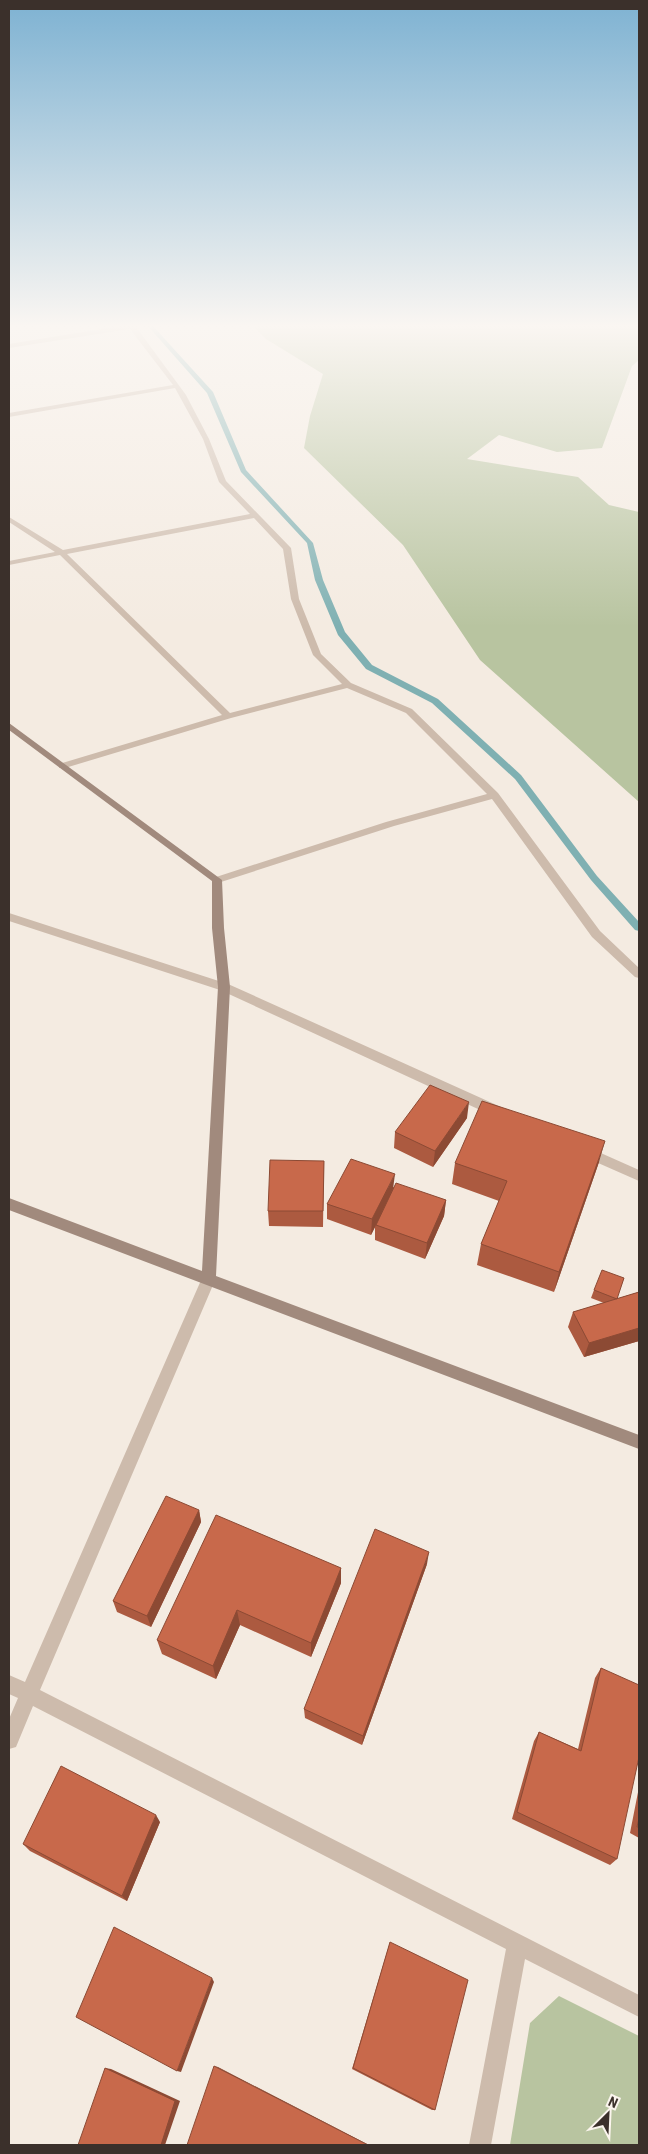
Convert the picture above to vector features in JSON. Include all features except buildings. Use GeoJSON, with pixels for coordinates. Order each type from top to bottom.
{"type":"FeatureCollection","features":[{"type":"Feature","properties":{"kind":"street"},"geometry":{"type":"LineString","coordinates":[[199,426],[223,482],[287,548],[295,599],[317,655],[348,685],[409,711],[494,795],[596,934],[639,974]]}},
{"type":"Feature","properties":{"kind":"street"},"geometry":{"type":"LineString","coordinates":[[9,563],[254,516]]}},
{"type":"Feature","properties":{"kind":"street"},"geometry":{"type":"LineString","coordinates":[[9,519],[62,553],[228,716]]}},
{"type":"Feature","properties":{"kind":"street"},"geometry":{"type":"LineString","coordinates":[[62,766],[228,716],[348,685]]}},
{"type":"Feature","properties":{"kind":"street"},"geometry":{"type":"LineString","coordinates":[[9,726],[217,880]]}},
{"type":"Feature","properties":{"kind":"street"},"geometry":{"type":"LineString","coordinates":[[217,880],[390,824],[494,795]]}},
{"type":"Feature","properties":{"kind":"street"},"geometry":{"type":"LineString","coordinates":[[9,1740],[209,1278],[224,987],[218,928],[217,880]]}},
{"type":"Feature","properties":{"kind":"street"},"geometry":{"type":"LineString","coordinates":[[9,917],[224,987],[512,1118]]}},
{"type":"Feature","properties":{"kind":"street"},"geometry":{"type":"LineString","coordinates":[[572,1146],[639,1176]]}},
{"type":"Feature","properties":{"kind":"street"},"geometry":{"type":"LineString","coordinates":[[9,1204],[639,1442]]}},
{"type":"Feature","properties":{"kind":"street"},"geometry":{"type":"LineString","coordinates":[[9,1684],[639,2006]]}},
{"type":"Feature","properties":{"kind":"street"},"geometry":{"type":"LineString","coordinates":[[480,2145],[517,1944]]}},
{"type":"Feature","properties":{"kind":"green space"},"geometry":{"type":"Polygon","coordinates":[[[308,426],[610,426],[602,448],[557,452],[499,435],[467,459],[578,477],[609,505],[639,512],[639,802],[480,660],[403,545],[304,448],[308,426]]]}},
{"type":"Feature","properties":{"kind":"green space"},"geometry":{"type":"Polygon","coordinates":[[[559,1996],[639,2036],[639,2145],[510,2145],[530,2023],[559,1996]]]}},
{"type":"Feature","properties":{"kind":"waterway"},"geometry":{"type":"LineString","coordinates":[[224,426],[243,471],[310,543],[319,580],[341,633],[369,667],[435,701],[518,777],[594,878],[639,928]]}}]}
